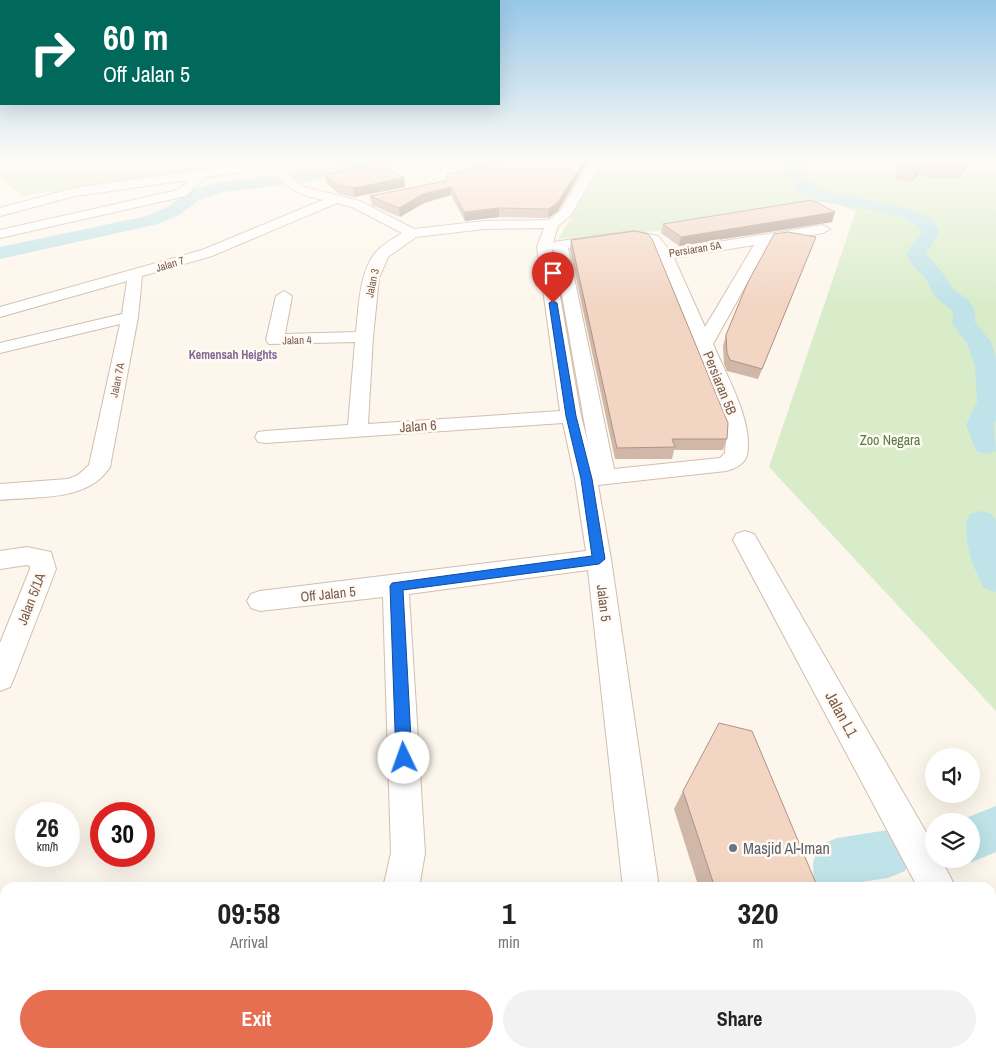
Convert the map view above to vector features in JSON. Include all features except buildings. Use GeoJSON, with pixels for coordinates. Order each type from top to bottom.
{"type":"FeatureCollection","features":[{"type":"Feature","properties":{"kind":"street"},"geometry":{"type":"LineString","coordinates":[[0,212],[17,207]]}},
{"type":"Feature","properties":{"kind":"street"},"geometry":{"type":"LineString","coordinates":[[0,234],[118,207]]}},
{"type":"Feature","properties":{"kind":"street","name":"Jalan 7"},"geometry":{"type":"LineString","coordinates":[[0,312],[207,253],[315,207]]}},
{"type":"Feature","properties":{"kind":"street"},"geometry":{"type":"LineString","coordinates":[[361,207],[412,233]]}},
{"type":"Feature","properties":{"kind":"street"},"geometry":{"type":"LineString","coordinates":[[552,239],[569,207]]}},
{"type":"Feature","properties":{"kind":"street","name":"Jalan 3"},"geometry":{"type":"LineString","coordinates":[[358,430],[364,337],[371,278],[375,265],[389,247],[412,233],[484,225],[552,239]]}},
{"type":"Feature","properties":{"kind":"street","name":"Persiaran 5A"},"geometry":{"type":"LineString","coordinates":[[552,239],[641,235],[653,239],[665,255],[823,229]]}},
{"type":"Feature","properties":{"kind":"street"},"geometry":{"type":"LineString","coordinates":[[704,344],[765,238]]}},
{"type":"Feature","properties":{"kind":"street","name":"Jalan 5"},"geometry":{"type":"LineString","coordinates":[[552,239],[571,416],[596,479]]}},
{"type":"Feature","properties":{"kind":"street","name":"Jalan 5"},"geometry":{"type":"LineString","coordinates":[[552,239],[596,479],[599,559],[640,882]]}},
{"type":"Feature","properties":{"kind":"street","name":"Persiaran 5B"},"geometry":{"type":"LineString","coordinates":[[596,479],[726,464],[736,456],[737,426],[665,255]]}},
{"type":"Feature","properties":{"kind":"street","name":"Jalan 7A"},"geometry":{"type":"LineString","coordinates":[[0,492],[71,486],[86,480],[99,467],[130,318],[135,285],[134,275]]}},
{"type":"Feature","properties":{"kind":"street","name":"Jalan 4"},"geometry":{"type":"LineString","coordinates":[[284,296],[275,340],[364,337]]}},
{"type":"Feature","properties":{"kind":"street"},"geometry":{"type":"LineString","coordinates":[[0,348],[64,331],[130,318]]}},
{"type":"Feature","properties":{"kind":"street","name":"Jalan 6"},"geometry":{"type":"LineString","coordinates":[[265,437],[571,416]]}},
{"type":"Feature","properties":{"kind":"street","name":"Jalan L1"},"geometry":{"type":"LineString","coordinates":[[745,540],[935,882]]}},
{"type":"Feature","properties":{"kind":"street","name":"Jalan 5/1A"},"geometry":{"type":"LineString","coordinates":[[0,560],[26,556],[42,559],[43,569],[0,678]]}},
{"type":"Feature","properties":{"kind":"street","name":"Off Jalan 5"},"geometry":{"type":"LineString","coordinates":[[260,601],[396,586],[599,559]]}},
{"type":"Feature","properties":{"kind":"street"},"geometry":{"type":"LineString","coordinates":[[396,586],[408,853],[402,882]]}},
{"type":"Feature","properties":{"kind":"green space","name":"Zoo Negara"},"geometry":{"type":"Polygon","coordinates":[[[577,207],[792,207],[657,231],[558,239],[577,207]]]}},
{"type":"Feature","properties":{"kind":"green space","name":"Zoo Negara"},"geometry":{"type":"Polygon","coordinates":[[[846,207],[996,207],[996,711],[769,467],[856,211],[846,207]]]}},
{"type":"Feature","properties":{"kind":"waterway"},"geometry":{"type":"LineString","coordinates":[[0,253],[152,220],[178,207]]}},
{"type":"Feature","properties":{"kind":"waterway"},"geometry":{"type":"LineString","coordinates":[[877,207],[907,214],[926,223],[931,233],[916,254],[920,262],[935,276],[943,292],[960,305],[964,311],[963,323],[979,342],[987,367],[990,402],[980,425],[986,445]]}},
{"type":"Feature","properties":{"kind":"waterway"},"geometry":{"type":"LineString","coordinates":[[981,522],[987,554],[996,579]]}},
{"type":"Feature","properties":{"kind":"waterway"},"geometry":{"type":"LineString","coordinates":[[980,836],[996,829]]}},
{"type":"Feature","properties":{"kind":"waterway"},"geometry":{"type":"LineString","coordinates":[[837,882],[837,862],[888,854]]}},
{"type":"Feature","properties":{"kind":"place","name":"Masjid Al-Iman"},"geometry":{"type":"Point","coordinates":[733,848]}},
{"type":"Feature","properties":{"kind":"district","name":"Kemensah Heights"},"geometry":{"type":"Point","coordinates":[233,355]}},
{"type":"Feature","properties":{"kind":"route"},"geometry":{"type":"LineString","coordinates":[[404,758],[396,586],[599,559],[586,479],[571,416],[553,303]]}}]}
